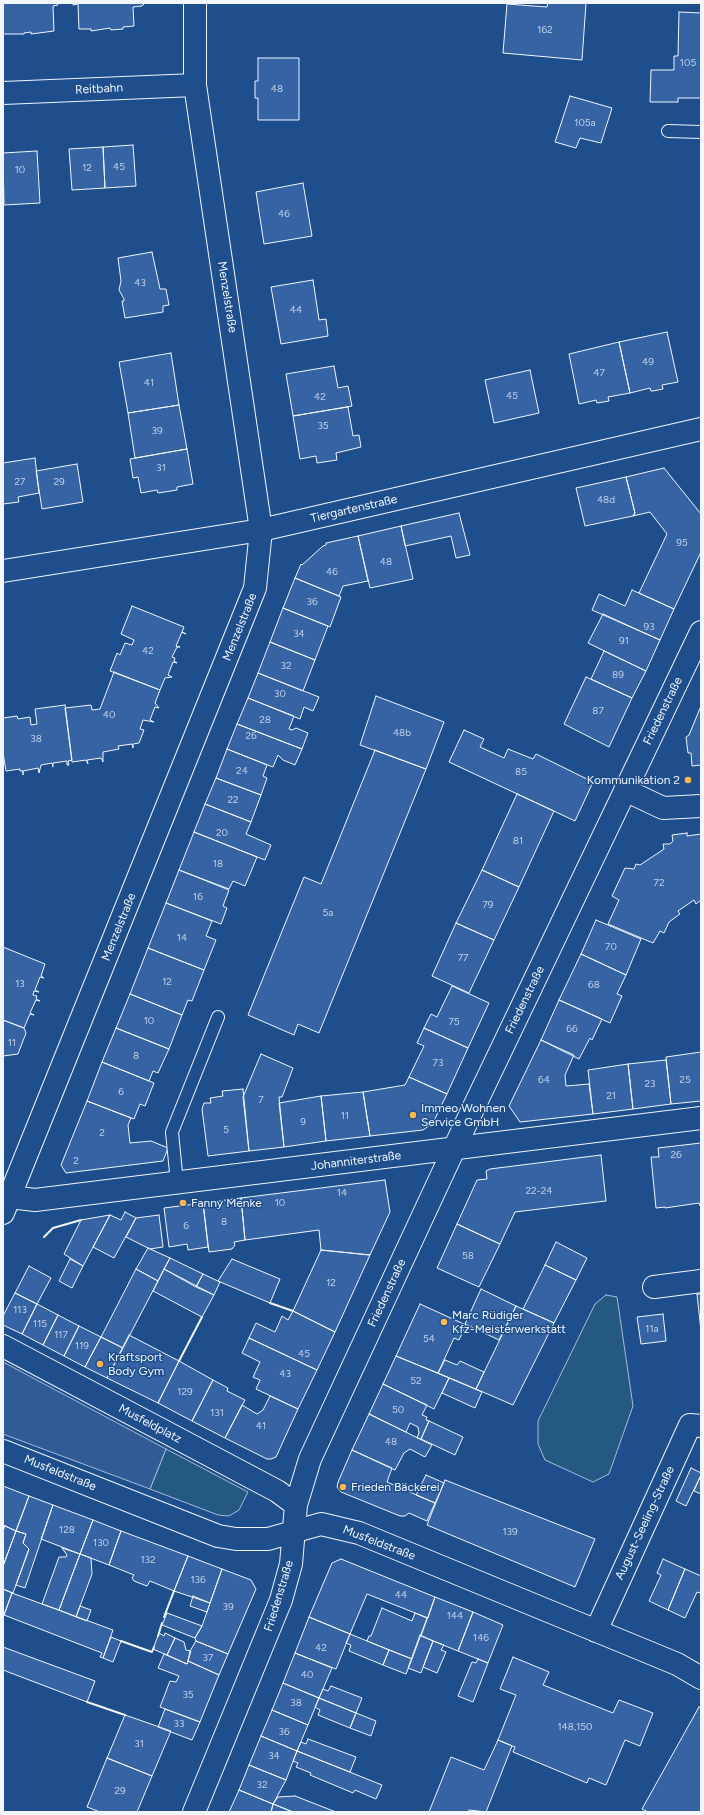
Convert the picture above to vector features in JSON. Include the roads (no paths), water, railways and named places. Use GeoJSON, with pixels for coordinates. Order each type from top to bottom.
{"type":"FeatureCollection","features":[{"type":"Feature","properties":{"kind":"street","name":"Menzelstraße"},"geometry":{"type":"LineString","coordinates":[[6,1205],[256,588],[261,530],[195,85],[195,3]]}},
{"type":"Feature","properties":{"kind":"street","name":"Reitbahn"},"geometry":{"type":"LineString","coordinates":[[3,93],[195,85]]}},
{"type":"Feature","properties":{"kind":"street","name":"Tiergartenstraße"},"geometry":{"type":"LineString","coordinates":[[3,571],[261,530],[701,429]]}},
{"type":"Feature","properties":{"kind":"street","name":"Friedenstraße"},"geometry":{"type":"LineString","coordinates":[[194,1812],[273,1622],[291,1564],[296,1505],[301,1484],[319,1439],[454,1149],[701,632]]}},
{"type":"Feature","properties":{"kind":"street"},"geometry":{"type":"LineString","coordinates":[[625,790],[663,808],[701,806]]}},
{"type":"Feature","properties":{"kind":"street","name":"Johanniterstraße"},"geometry":{"type":"LineString","coordinates":[[6,1205],[35,1200],[701,1118]]}},
{"type":"Feature","properties":{"kind":"street"},"geometry":{"type":"LineString","coordinates":[[654,1287],[701,1281]]}},
{"type":"Feature","properties":{"kind":"street","name":"Musfeldplatz"},"geometry":{"type":"LineString","coordinates":[[3,1346],[277,1490],[296,1505]]}},
{"type":"Feature","properties":{"kind":"street","name":"August-Seeling-Straße"},"geometry":{"type":"LineString","coordinates":[[596,1631],[690,1425],[701,1426]]}},
{"type":"Feature","properties":{"kind":"street","name":"Musfeldstraße"},"geometry":{"type":"LineString","coordinates":[[3,1451],[218,1536],[236,1539],[268,1539],[295,1530],[321,1524],[359,1533],[677,1664],[701,1678]]}},
{"type":"Feature","properties":{"kind":"lane"},"geometry":{"type":"LineString","coordinates":[[668,131],[701,132]]}},
{"type":"Feature","properties":{"kind":"lane"},"geometry":{"type":"LineString","coordinates":[[177,1183],[172,1132],[218,1017]]}},
{"type":"Feature","properties":{"kind":"place","name":"Kommunikation 2"},"geometry":{"type":"Point","coordinates":[688,780]}},
{"type":"Feature","properties":{"kind":"place","name":"Immeo Wohnen Service GmbH"},"geometry":{"type":"Point","coordinates":[413,1115]}},
{"type":"Feature","properties":{"kind":"place","name":"Fanny Menke"},"geometry":{"type":"Point","coordinates":[183,1203]}},
{"type":"Feature","properties":{"kind":"place","name":"Marc Rüdiger Kfz-Meisterwerkstatt"},"geometry":{"type":"Point","coordinates":[444,1322]}},
{"type":"Feature","properties":{"kind":"place","name":"Kraftsport Body Gym"},"geometry":{"type":"Point","coordinates":[100,1364]}},
{"type":"Feature","properties":{"kind":"place","name":"Frieden Bäckerei"},"geometry":{"type":"Point","coordinates":[343,1487]}}]}
